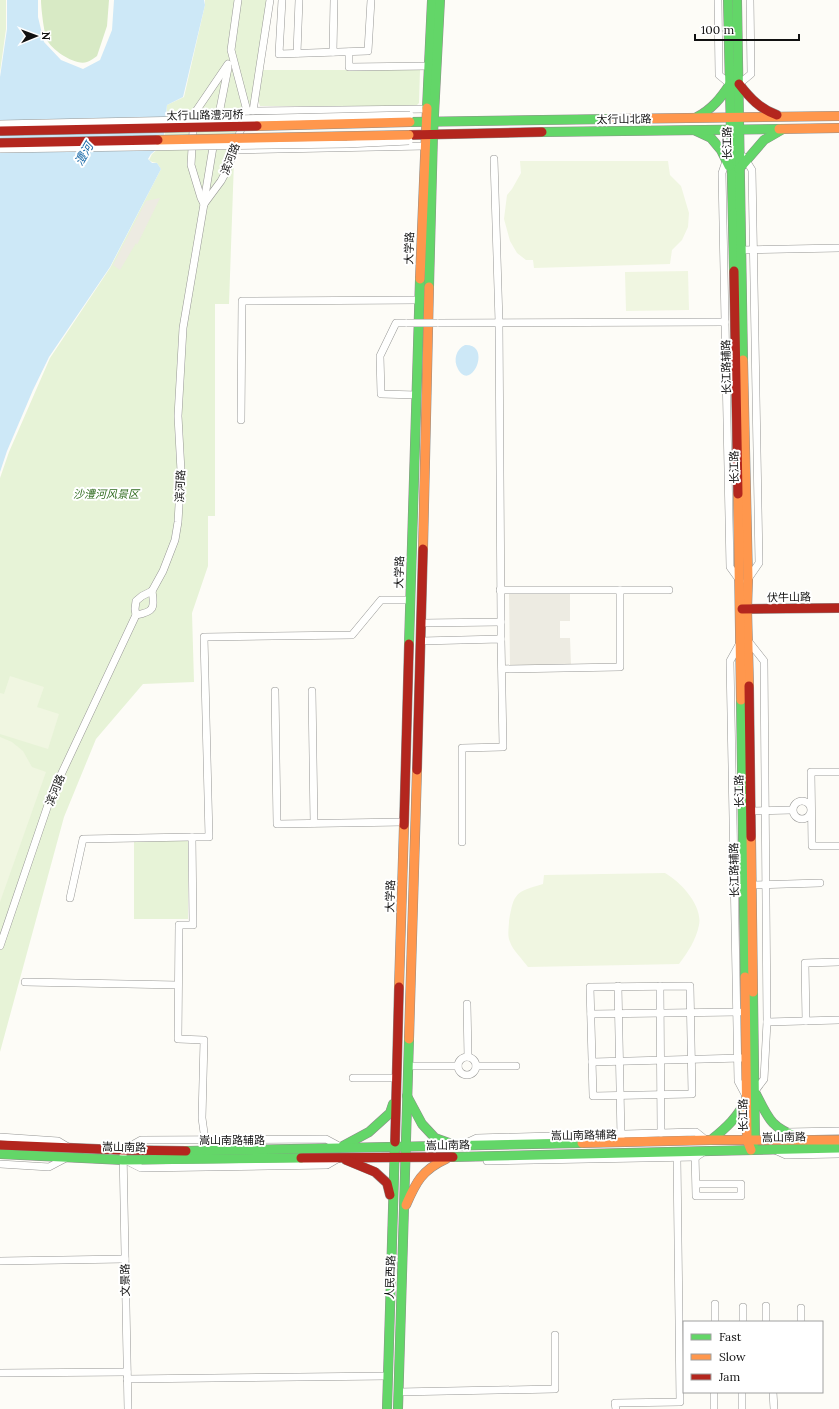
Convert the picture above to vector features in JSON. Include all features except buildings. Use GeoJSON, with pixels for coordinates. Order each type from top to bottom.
{"type":"FeatureCollection","features":[{"type":"Feature","properties":{"kind":"main road","name":"大学路"},"geometry":{"type":"LineString","coordinates":[[430,122],[427,109],[432,0]]}},
{"type":"Feature","properties":{"kind":"main road","name":"大学路"},"geometry":{"type":"LineString","coordinates":[[406,1146],[422,623],[429,134],[440,0]]}},
{"type":"Feature","properties":{"kind":"main road","name":"长江路"},"geometry":{"type":"LineString","coordinates":[[728,0],[734,84]]}},
{"type":"Feature","properties":{"kind":"main road","name":"长江路"},"geometry":{"type":"LineString","coordinates":[[737,0],[732,154],[735,169],[742,250],[744,609],[752,885],[742,1058],[751,1140]]}},
{"type":"Feature","properties":{"kind":"main road"},"geometry":{"type":"LineString","coordinates":[[692,119],[708,112],[734,84],[754,103],[768,112],[785,117]]}},
{"type":"Feature","properties":{"kind":"main road","name":"太行山北路"},"geometry":{"type":"LineString","coordinates":[[410,118],[430,122],[839,116]]}},
{"type":"Feature","properties":{"kind":"main road","name":"太行山路澧河桥"},"geometry":{"type":"LineString","coordinates":[[0,131],[410,118]]}},
{"type":"Feature","properties":{"kind":"main road","name":"太行山北路"},"geometry":{"type":"LineString","coordinates":[[409,138],[429,134],[734,128],[839,128]]}},
{"type":"Feature","properties":{"kind":"main road"},"geometry":{"type":"LineString","coordinates":[[692,130],[711,138],[721,150],[732,154],[735,169],[747,160],[764,140],[784,128]]}},
{"type":"Feature","properties":{"kind":"main road","name":"大学路"},"geometry":{"type":"LineString","coordinates":[[394,1146],[419,300],[425,146],[429,134]]}},
{"type":"Feature","properties":{"kind":"main road"},"geometry":{"type":"LineString","coordinates":[[0,143],[214,143],[409,138]]}},
{"type":"Feature","properties":{"kind":"main road","name":"长江路"},"geometry":{"type":"LineString","coordinates":[[735,169],[744,580]]}},
{"type":"Feature","properties":{"kind":"main road","name":"伏牛山路"},"geometry":{"type":"LineString","coordinates":[[744,609],[839,608]]}},
{"type":"Feature","properties":{"kind":"main road","name":"长江路"},"geometry":{"type":"LineString","coordinates":[[745,643],[745,1012],[755,1091],[751,1150]]}},
{"type":"Feature","properties":{"kind":"main road"},"geometry":{"type":"LineString","coordinates":[[399,973],[411,974]]}},
{"type":"Feature","properties":{"kind":"main road"},"geometry":{"type":"LineString","coordinates":[[755,1091],[770,1121],[784,1132],[803,1140]]}},
{"type":"Feature","properties":{"kind":"main road"},"geometry":{"type":"LineString","coordinates":[[341,1147],[370,1132],[390,1113],[396,1095]]}},
{"type":"Feature","properties":{"kind":"main road"},"geometry":{"type":"LineString","coordinates":[[407,1096],[422,1124],[434,1138],[458,1146]]}},
{"type":"Feature","properties":{"kind":"main road"},"geometry":{"type":"LineString","coordinates":[[709,1140],[728,1127],[740,1111],[746,1098]]}},
{"type":"Feature","properties":{"kind":"main road","name":"嵩山南路"},"geometry":{"type":"LineString","coordinates":[[123,1155],[341,1147],[458,1146],[621,1138],[751,1140],[771,1144],[839,1148]]}},
{"type":"Feature","properties":{"kind":"main road","name":"嵩山南路"},"geometry":{"type":"LineString","coordinates":[[57,1152],[123,1155],[406,1158],[695,1154],[706,1150],[751,1150],[771,1144],[803,1140],[839,1140]]}},
{"type":"Feature","properties":{"kind":"main road"},"geometry":{"type":"LineString","coordinates":[[0,1145],[57,1152]]}},
{"type":"Feature","properties":{"kind":"main road","name":"人民西路"},"geometry":{"type":"LineString","coordinates":[[387,1409],[394,1146]]}},
{"type":"Feature","properties":{"kind":"main road","name":"人民西路"},"geometry":{"type":"LineString","coordinates":[[398,1409],[406,1146]]}},
{"type":"Feature","properties":{"kind":"main road"},"geometry":{"type":"LineString","coordinates":[[0,1154],[57,1152]]}},
{"type":"Feature","properties":{"kind":"main road"},"geometry":{"type":"LineString","coordinates":[[340,1157],[375,1172],[387,1183],[392,1208]]}},
{"type":"Feature","properties":{"kind":"main road"},"geometry":{"type":"LineString","coordinates":[[404,1210],[418,1178],[433,1164],[457,1157]]}},
{"type":"Feature","properties":{"kind":"street"},"geometry":{"type":"LineString","coordinates":[[217,124],[231,50],[238,0]]}},
{"type":"Feature","properties":{"kind":"street","name":"滨河路"},"geometry":{"type":"LineString","coordinates":[[0,946],[51,796],[136,615],[136,601],[152,591],[163,571],[175,540],[178,522],[181,471],[178,416],[179,376],[183,328],[204,204],[221,181],[228,168],[250,111],[270,0]]}},
{"type":"Feature","properties":{"kind":"street"},"geometry":{"type":"LineString","coordinates":[[282,0],[279,54],[368,51],[371,0]]}},
{"type":"Feature","properties":{"kind":"street"},"geometry":{"type":"LineString","coordinates":[[297,53],[299,0]]}},
{"type":"Feature","properties":{"kind":"street"},"geometry":{"type":"LineString","coordinates":[[333,52],[334,0]]}},
{"type":"Feature","properties":{"kind":"street"},"geometry":{"type":"LineString","coordinates":[[718,0],[719,75],[734,84],[751,74],[750,0]]}},
{"type":"Feature","properties":{"kind":"street"},"geometry":{"type":"LineString","coordinates":[[231,50],[250,111],[427,109]]}},
{"type":"Feature","properties":{"kind":"street"},"geometry":{"type":"LineString","coordinates":[[349,52],[349,67],[429,66]]}},
{"type":"Feature","properties":{"kind":"street"},"geometry":{"type":"LineString","coordinates":[[204,204],[191,165],[194,114],[228,64]]}},
{"type":"Feature","properties":{"kind":"street","name":"太行山路澧河桥"},"geometry":{"type":"LineString","coordinates":[[0,124],[217,124]]}},
{"type":"Feature","properties":{"kind":"street"},"geometry":{"type":"LineString","coordinates":[[235,148],[347,144],[409,138]]}},
{"type":"Feature","properties":{"kind":"street"},"geometry":{"type":"LineString","coordinates":[[204,204],[214,143]]}},
{"type":"Feature","properties":{"kind":"street"},"geometry":{"type":"LineString","coordinates":[[0,149],[214,143],[235,148],[425,146]]}},
{"type":"Feature","properties":{"kind":"street"},"geometry":{"type":"LineString","coordinates":[[732,154],[747,160],[752,170],[759,563],[744,580]]}},
{"type":"Feature","properties":{"kind":"street","name":"长江路辅路"},"geometry":{"type":"LineString","coordinates":[[732,154],[722,173],[730,567],[744,580]]}},
{"type":"Feature","properties":{"kind":"street"},"geometry":{"type":"LineString","coordinates":[[462,842],[462,748],[503,746],[500,590],[499,322],[494,159]]}},
{"type":"Feature","properties":{"kind":"street"},"geometry":{"type":"LineString","coordinates":[[742,250],[839,248]]}},
{"type":"Feature","properties":{"kind":"street"},"geometry":{"type":"LineString","coordinates":[[241,420],[242,301],[419,300]]}},
{"type":"Feature","properties":{"kind":"street"},"geometry":{"type":"LineString","coordinates":[[417,395],[381,394],[380,356],[396,323],[725,322]]}},
{"type":"Feature","properties":{"kind":"street"},"geometry":{"type":"LineString","coordinates":[[500,590],[669,590]]}},
{"type":"Feature","properties":{"kind":"street"},"geometry":{"type":"LineString","coordinates":[[502,670],[620,667],[620,590]]}},
{"type":"Feature","properties":{"kind":"street"},"geometry":{"type":"LineString","coordinates":[[136,615],[147,614],[152,608],[154,600],[152,591]]}},
{"type":"Feature","properties":{"kind":"street"},"geometry":{"type":"LineString","coordinates":[[70,898],[83,839],[209,837],[204,636],[352,635],[381,600],[410,600]]}},
{"type":"Feature","properties":{"kind":"street"},"geometry":{"type":"LineString","coordinates":[[422,623],[501,622]]}},
{"type":"Feature","properties":{"kind":"street"},"geometry":{"type":"LineString","coordinates":[[421,641],[501,639]]}},
{"type":"Feature","properties":{"kind":"street"},"geometry":{"type":"LineString","coordinates":[[745,643],[764,661],[767,1022],[764,1079],[755,1091]]}},
{"type":"Feature","properties":{"kind":"street"},"geometry":{"type":"LineString","coordinates":[[312,691],[314,823]]}},
{"type":"Feature","properties":{"kind":"street"},"geometry":{"type":"LineString","coordinates":[[275,692],[277,824],[404,822]]}},
{"type":"Feature","properties":{"kind":"street"},"geometry":{"type":"LineString","coordinates":[[839,772],[811,772],[812,846],[839,846]]}},
{"type":"Feature","properties":{"kind":"street"},"geometry":{"type":"LineString","coordinates":[[799,800],[806,801],[811,809],[808,817],[802,819],[794,816],[792,810],[794,804],[799,800]]}},
{"type":"Feature","properties":{"kind":"street"},"geometry":{"type":"LineString","coordinates":[[751,811],[792,810]]}},
{"type":"Feature","properties":{"kind":"street"},"geometry":{"type":"LineString","coordinates":[[192,837],[192,925],[179,926],[178,1039],[204,1040],[202,1118],[206,1140]]}},
{"type":"Feature","properties":{"kind":"street"},"geometry":{"type":"LineString","coordinates":[[752,885],[820,883]]}},
{"type":"Feature","properties":{"kind":"street"},"geometry":{"type":"LineString","coordinates":[[806,1021],[805,962],[839,962]]}},
{"type":"Feature","properties":{"kind":"street"},"geometry":{"type":"LineString","coordinates":[[25,982],[178,985]]}},
{"type":"Feature","properties":{"kind":"street"},"geometry":{"type":"LineString","coordinates":[[618,986],[621,1138]]}},
{"type":"Feature","properties":{"kind":"street"},"geometry":{"type":"LineString","coordinates":[[660,986],[661,1133]]}},
{"type":"Feature","properties":{"kind":"street"},"geometry":{"type":"LineString","coordinates":[[660,986],[690,986],[692,1094],[593,1096],[590,987],[660,986]]}},
{"type":"Feature","properties":{"kind":"street"},"geometry":{"type":"LineString","coordinates":[[467,1004],[468,1057]]}},
{"type":"Feature","properties":{"kind":"street"},"geometry":{"type":"LineString","coordinates":[[591,1014],[767,1011]]}},
{"type":"Feature","properties":{"kind":"street"},"geometry":{"type":"LineString","coordinates":[[767,1022],[839,1020]]}},
{"type":"Feature","properties":{"kind":"street"},"geometry":{"type":"LineString","coordinates":[[468,1057],[474,1060],[476,1066],[472,1073],[466,1074],[461,1072],[458,1066],[461,1059],[468,1057]]}},
{"type":"Feature","properties":{"kind":"street"},"geometry":{"type":"LineString","coordinates":[[592,1062],[742,1058]]}},
{"type":"Feature","properties":{"kind":"street"},"geometry":{"type":"LineString","coordinates":[[408,1066],[458,1066]]}},
{"type":"Feature","properties":{"kind":"street"},"geometry":{"type":"LineString","coordinates":[[476,1066],[516,1066]]}},
{"type":"Feature","properties":{"kind":"street"},"geometry":{"type":"LineString","coordinates":[[352,1078],[396,1078]]}},
{"type":"Feature","properties":{"kind":"street"},"geometry":{"type":"LineString","coordinates":[[839,1131],[784,1132],[771,1144],[786,1155],[839,1154]]}},
{"type":"Feature","properties":{"kind":"street","name":"嵩山南路辅路"},"geometry":{"type":"LineString","coordinates":[[621,1138],[661,1133],[696,1132],[709,1140]]}},
{"type":"Feature","properties":{"kind":"street"},"geometry":{"type":"LineString","coordinates":[[0,1137],[58,1141],[68,1153],[49,1167],[0,1164]]}},
{"type":"Feature","properties":{"kind":"street","name":"嵩山南路辅路"},"geometry":{"type":"LineString","coordinates":[[123,1155],[141,1140],[326,1139],[341,1147]]}},
{"type":"Feature","properties":{"kind":"street"},"geometry":{"type":"LineString","coordinates":[[457,1157],[477,1161],[677,1158],[695,1154],[696,1196],[741,1196],[741,1184],[696,1184]]}},
{"type":"Feature","properties":{"kind":"street","name":"文景路"},"geometry":{"type":"LineString","coordinates":[[123,1155],[128,1409]]}},
{"type":"Feature","properties":{"kind":"street"},"geometry":{"type":"LineString","coordinates":[[616,1409],[615,1403],[680,1402],[682,1364],[677,1158]]}},
{"type":"Feature","properties":{"kind":"street"},"geometry":{"type":"LineString","coordinates":[[0,1261],[125,1259]]}},
{"type":"Feature","properties":{"kind":"street"},"geometry":{"type":"LineString","coordinates":[[715,1304],[715,1321]]}},
{"type":"Feature","properties":{"kind":"street"},"geometry":{"type":"LineString","coordinates":[[766,1306],[766,1321]]}},
{"type":"Feature","properties":{"kind":"street"},"geometry":{"type":"LineString","coordinates":[[743,1307],[743,1321]]}},
{"type":"Feature","properties":{"kind":"street"},"geometry":{"type":"LineString","coordinates":[[801,1308],[801,1321]]}},
{"type":"Feature","properties":{"kind":"street"},"geometry":{"type":"LineString","coordinates":[[398,1392],[555,1389],[555,1335]]}},
{"type":"Feature","properties":{"kind":"street"},"geometry":{"type":"LineString","coordinates":[[0,1373],[127,1376],[388,1376]]}},
{"type":"Feature","properties":{"kind":"street"},"geometry":{"type":"LineString","coordinates":[[714,1393],[714,1409]]}},
{"type":"Feature","properties":{"kind":"street"},"geometry":{"type":"LineString","coordinates":[[742,1393],[742,1409]]}},
{"type":"Feature","properties":{"kind":"street"},"geometry":{"type":"LineString","coordinates":[[773,1393],[774,1409]]}},
{"type":"Feature","properties":{"kind":"green space"},"geometry":{"type":"Polygon","coordinates":[[[0,0],[6,0],[6,29],[0,72],[0,0]]]}},
{"type":"Feature","properties":{"kind":"green space"},"geometry":{"type":"Polygon","coordinates":[[[41,0],[109,0],[107,26],[97,56],[87,62],[76,62],[64,56],[50,44],[46,37],[41,0]]]}},
{"type":"Feature","properties":{"kind":"green space","name":"沙澧河风景区"},"geometry":{"type":"Polygon","coordinates":[[[205,0],[269,0],[252,102],[241,115],[230,150],[234,161],[229,304],[215,304],[215,516],[208,516],[208,566],[192,613],[194,682],[143,684],[96,739],[64,817],[0,1052],[0,478],[9,452],[50,358],[110,268],[161,169],[157,163],[149,160],[152,154],[164,144],[167,105],[184,97],[205,0]]]}},
{"type":"Feature","properties":{"kind":"green space"},"geometry":{"type":"Polygon","coordinates":[[[263,70],[420,70],[419,103],[416,106],[260,106],[258,100],[263,70]]]}},
{"type":"Feature","properties":{"kind":"green space"},"geometry":{"type":"Polygon","coordinates":[[[520,161],[668,161],[670,175],[681,186],[689,213],[688,227],[682,240],[672,250],[670,264],[534,268],[533,260],[526,260],[517,253],[510,241],[504,219],[507,195],[521,173],[520,161]]]}},
{"type":"Feature","properties":{"kind":"green space"},"geometry":{"type":"Polygon","coordinates":[[[688,271],[689,310],[626,311],[625,272],[688,271]]]}},
{"type":"Feature","properties":{"kind":"green space"},"geometry":{"type":"Polygon","coordinates":[[[10,676],[44,687],[37,707],[59,714],[48,749],[0,734],[0,693],[4,694],[10,676]]]}},
{"type":"Feature","properties":{"kind":"green space"},"geometry":{"type":"Polygon","coordinates":[[[0,737],[12,742],[23,751],[32,767],[46,772],[0,902],[0,737]]]}},
{"type":"Feature","properties":{"kind":"green space"},"geometry":{"type":"Polygon","coordinates":[[[134,841],[188,841],[188,919],[134,919],[134,841]]]}},
{"type":"Feature","properties":{"kind":"green space"},"geometry":{"type":"Polygon","coordinates":[[[665,873],[684,888],[690,895],[698,910],[698,930],[694,941],[679,964],[528,967],[511,945],[508,932],[512,905],[517,895],[521,892],[543,884],[544,875],[665,873]]]}},
{"type":"Feature","properties":{"kind":"shaded area"},"geometry":{"type":"Polygon","coordinates":[[[160,198],[137,245],[136,243],[120,270],[113,265],[146,201],[160,198]]]}},
{"type":"Feature","properties":{"kind":"shaded area"},"geometry":{"type":"Polygon","coordinates":[[[570,593],[570,621],[560,621],[560,638],[570,638],[571,666],[510,667],[509,594],[570,593]]]}},
{"type":"Feature","properties":{"kind":"water","name":"澧河"},"geometry":{"type":"Polygon","coordinates":[[[7,0],[38,0],[38,17],[44,42],[61,60],[83,69],[100,60],[112,30],[114,0],[204,0],[205,5],[183,97],[167,105],[163,144],[151,154],[148,159],[152,163],[157,163],[161,169],[110,267],[49,357],[7,451],[0,472],[0,77],[7,29],[7,0]]]}},
{"type":"Feature","properties":{"kind":"water"},"geometry":{"type":"Polygon","coordinates":[[[465,345],[473,347],[478,352],[479,358],[477,366],[469,375],[463,375],[456,366],[456,355],[459,349],[465,345]]]}},
{"type":"Feature","properties":{"kind":"traffic: fast"},"geometry":{"type":"LineString","coordinates":[[427,108],[432,0]]}},
{"type":"Feature","properties":{"kind":"traffic: fast"},"geometry":{"type":"LineString","coordinates":[[429,287],[433,134],[440,0]]}},
{"type":"Feature","properties":{"kind":"traffic: fast"},"geometry":{"type":"LineString","coordinates":[[728,0],[734,271]]}},
{"type":"Feature","properties":{"kind":"traffic: fast"},"geometry":{"type":"LineString","coordinates":[[737,0],[743,360]]}},
{"type":"Feature","properties":{"kind":"traffic: fast"},"geometry":{"type":"LineString","coordinates":[[697,117],[716,103],[730,84]]}},
{"type":"Feature","properties":{"kind":"traffic: fast"},"geometry":{"type":"LineString","coordinates":[[410,122],[611,119]]}},
{"type":"Feature","properties":{"kind":"traffic: fast"},"geometry":{"type":"LineString","coordinates":[[542,132],[779,129]]}},
{"type":"Feature","properties":{"kind":"traffic: fast"},"geometry":{"type":"LineString","coordinates":[[739,169],[764,140],[783,129]]}},
{"type":"Feature","properties":{"kind":"traffic: fast"},"geometry":{"type":"LineString","coordinates":[[696,131],[711,138],[721,150],[729,166]]}},
{"type":"Feature","properties":{"kind":"traffic: fast"},"geometry":{"type":"LineString","coordinates":[[409,644],[420,279]]}},
{"type":"Feature","properties":{"kind":"traffic: fast"},"geometry":{"type":"LineString","coordinates":[[741,700],[745,977]]}},
{"type":"Feature","properties":{"kind":"traffic: fast"},"geometry":{"type":"LineString","coordinates":[[751,1150],[755,1140],[753,992]]}},
{"type":"Feature","properties":{"kind":"traffic: fast"},"geometry":{"type":"LineString","coordinates":[[398,1409],[409,1039]]}},
{"type":"Feature","properties":{"kind":"traffic: fast"},"geometry":{"type":"LineString","coordinates":[[756,1094],[772,1122],[782,1130],[799,1138]]}},
{"type":"Feature","properties":{"kind":"traffic: fast"},"geometry":{"type":"LineString","coordinates":[[407,1096],[422,1124],[435,1138],[449,1143]]}},
{"type":"Feature","properties":{"kind":"traffic: fast"},"geometry":{"type":"LineString","coordinates":[[711,1140],[731,1122],[746,1100]]}},
{"type":"Feature","properties":{"kind":"traffic: fast"},"geometry":{"type":"LineString","coordinates":[[343,1146],[369,1132],[390,1113],[393,1104]]}},
{"type":"Feature","properties":{"kind":"traffic: fast"},"geometry":{"type":"LineString","coordinates":[[387,1409],[395,1142]]}},
{"type":"Feature","properties":{"kind":"traffic: fast"},"geometry":{"type":"LineString","coordinates":[[186,1151],[582,1143]]}},
{"type":"Feature","properties":{"kind":"traffic: fast"},"geometry":{"type":"LineString","coordinates":[[453,1157],[839,1148]]}},
{"type":"Feature","properties":{"kind":"traffic: fast"},"geometry":{"type":"LineString","coordinates":[[0,1154],[123,1160],[301,1158]]}},
{"type":"Feature","properties":{"kind":"traffic: slow"},"geometry":{"type":"LineString","coordinates":[[420,279],[427,108]]}},
{"type":"Feature","properties":{"kind":"traffic: slow"},"geometry":{"type":"LineString","coordinates":[[611,119],[839,116]]}},
{"type":"Feature","properties":{"kind":"traffic: slow"},"geometry":{"type":"LineString","coordinates":[[257,126],[410,122]]}},
{"type":"Feature","properties":{"kind":"traffic: slow"},"geometry":{"type":"LineString","coordinates":[[779,129],[839,128]]}},
{"type":"Feature","properties":{"kind":"traffic: slow"},"geometry":{"type":"LineString","coordinates":[[158,140],[409,135]]}},
{"type":"Feature","properties":{"kind":"traffic: slow"},"geometry":{"type":"LineString","coordinates":[[423,549],[429,287]]}},
{"type":"Feature","properties":{"kind":"traffic: slow"},"geometry":{"type":"LineString","coordinates":[[743,360],[749,686]]}},
{"type":"Feature","properties":{"kind":"traffic: slow"},"geometry":{"type":"LineString","coordinates":[[738,494],[741,700]]}},
{"type":"Feature","properties":{"kind":"traffic: slow"},"geometry":{"type":"LineString","coordinates":[[409,1039],[417,770]]}},
{"type":"Feature","properties":{"kind":"traffic: slow"},"geometry":{"type":"LineString","coordinates":[[399,987],[404,825]]}},
{"type":"Feature","properties":{"kind":"traffic: slow"},"geometry":{"type":"LineString","coordinates":[[751,837],[753,992]]}},
{"type":"Feature","properties":{"kind":"traffic: slow"},"geometry":{"type":"LineString","coordinates":[[745,977],[747,1140],[751,1150]]}},
{"type":"Feature","properties":{"kind":"traffic: slow"},"geometry":{"type":"LineString","coordinates":[[582,1143],[711,1140],[839,1140]]}},
{"type":"Feature","properties":{"kind":"traffic: slow"},"geometry":{"type":"LineString","coordinates":[[406,1205],[417,1183],[425,1172],[446,1159]]}},
{"type":"Feature","properties":{"kind":"traffic: jam"},"geometry":{"type":"LineString","coordinates":[[739,84],[747,94],[765,110],[777,115]]}},
{"type":"Feature","properties":{"kind":"traffic: jam"},"geometry":{"type":"LineString","coordinates":[[0,131],[257,126]]}},
{"type":"Feature","properties":{"kind":"traffic: jam"},"geometry":{"type":"LineString","coordinates":[[409,135],[542,132]]}},
{"type":"Feature","properties":{"kind":"traffic: jam"},"geometry":{"type":"LineString","coordinates":[[0,143],[158,140]]}},
{"type":"Feature","properties":{"kind":"traffic: jam"},"geometry":{"type":"LineString","coordinates":[[734,271],[738,494]]}},
{"type":"Feature","properties":{"kind":"traffic: jam"},"geometry":{"type":"LineString","coordinates":[[417,770],[423,549]]}},
{"type":"Feature","properties":{"kind":"traffic: jam"},"geometry":{"type":"LineString","coordinates":[[742,609],[839,608]]}},
{"type":"Feature","properties":{"kind":"traffic: jam"},"geometry":{"type":"LineString","coordinates":[[404,825],[409,644]]}},
{"type":"Feature","properties":{"kind":"traffic: jam"},"geometry":{"type":"LineString","coordinates":[[749,686],[751,837]]}},
{"type":"Feature","properties":{"kind":"traffic: jam"},"geometry":{"type":"LineString","coordinates":[[395,1142],[399,987]]}},
{"type":"Feature","properties":{"kind":"traffic: jam"},"geometry":{"type":"LineString","coordinates":[[0,1145],[186,1151]]}},
{"type":"Feature","properties":{"kind":"traffic: jam"},"geometry":{"type":"LineString","coordinates":[[301,1158],[453,1157]]}},
{"type":"Feature","properties":{"kind":"traffic: jam"},"geometry":{"type":"LineString","coordinates":[[346,1160],[375,1172],[387,1183],[390,1195]]}}]}
